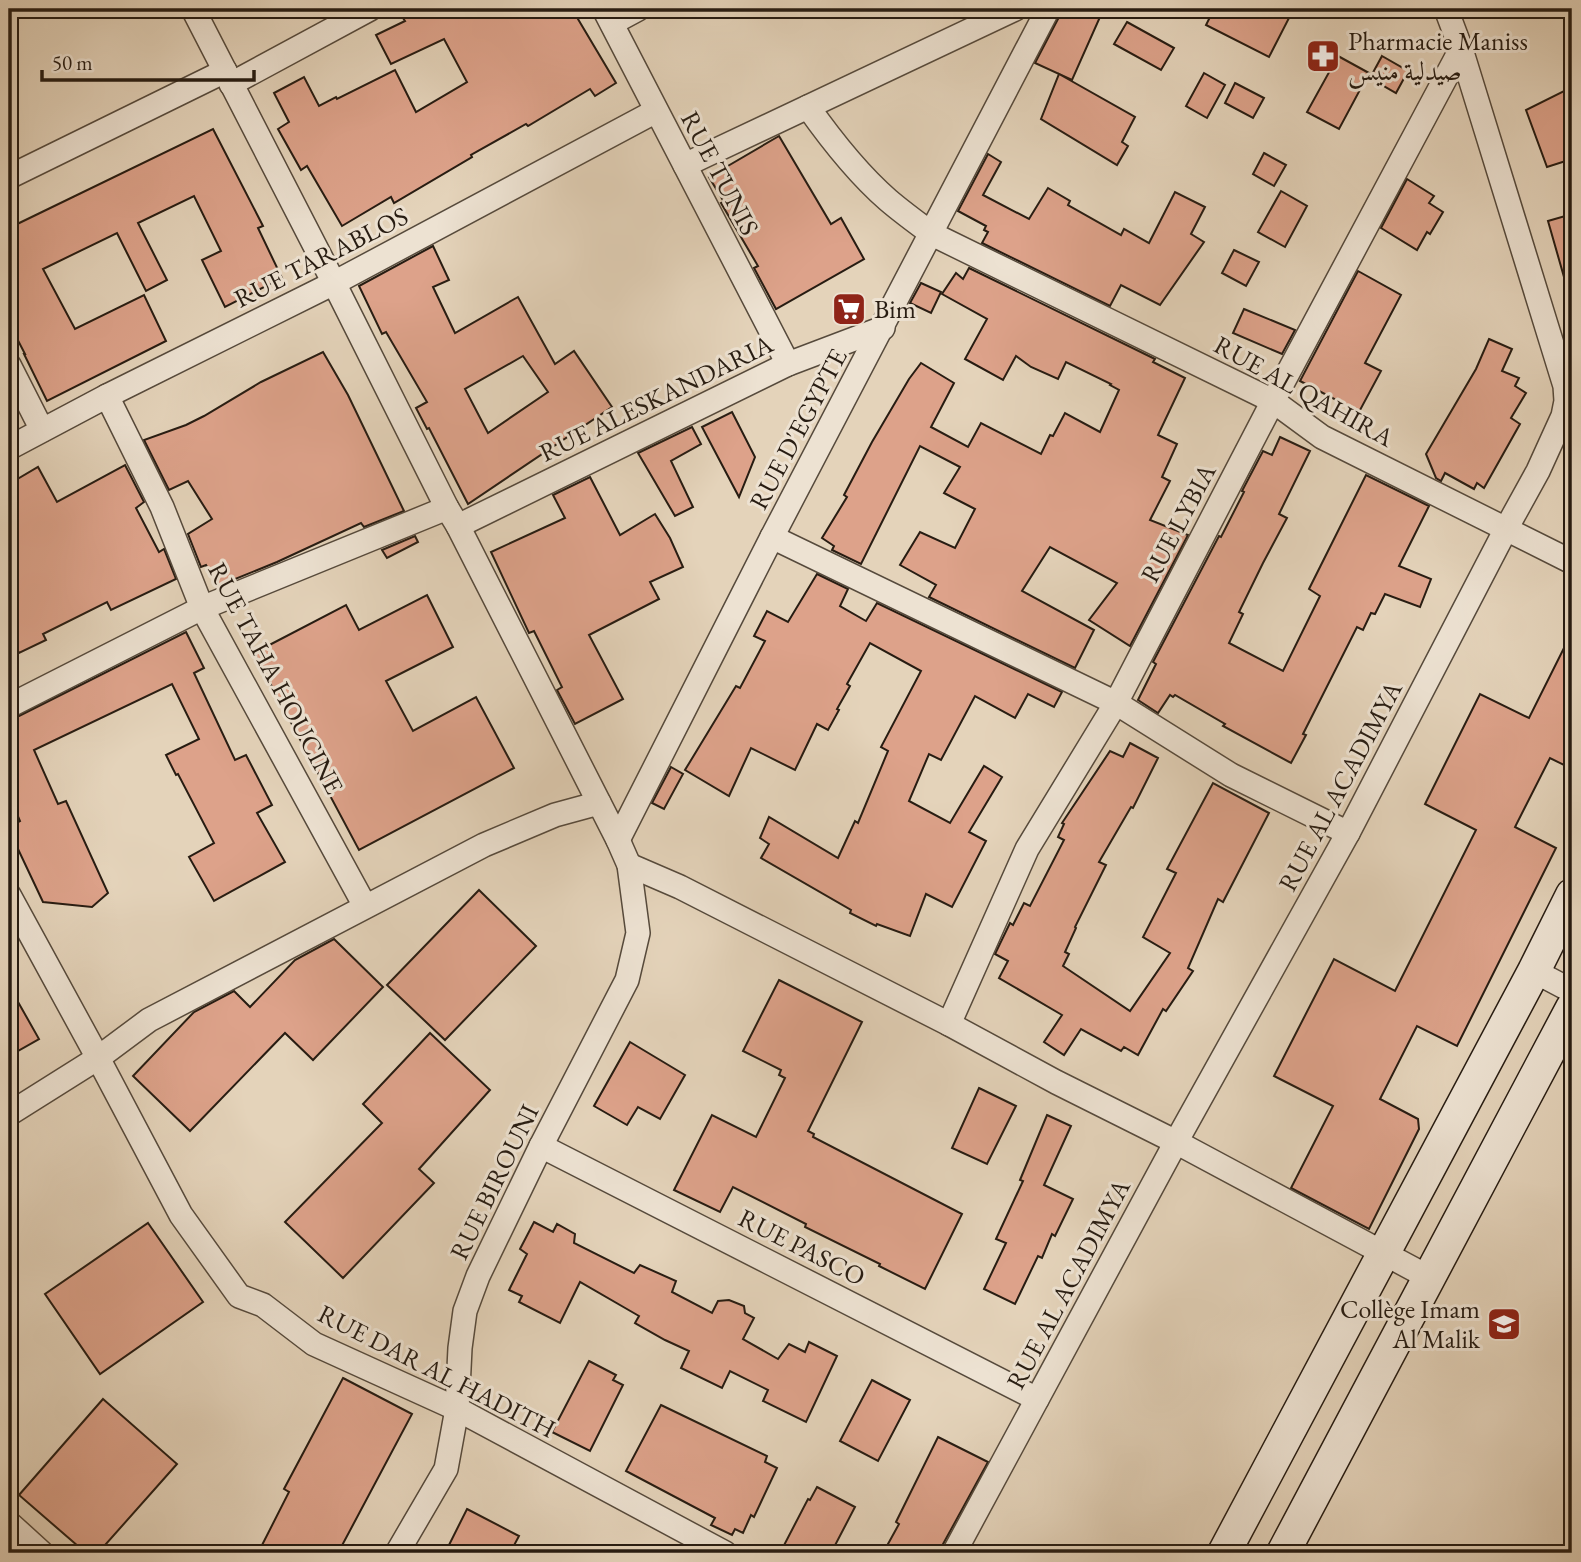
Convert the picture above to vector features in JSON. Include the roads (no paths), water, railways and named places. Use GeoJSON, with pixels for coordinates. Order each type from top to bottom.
{"type":"FeatureCollection","features":[{"type":"Feature","properties":{"kind":"main road"},"geometry":{"type":"LineString","coordinates":[[1224,1553],[1572,895]]}},
{"type":"Feature","properties":{"kind":"main road"},"geometry":{"type":"LineString","coordinates":[[1283,1553],[1572,1008]]}},
{"type":"Feature","properties":{"kind":"street","name":"RUE BIROUNI"},"geometry":{"type":"LineString","coordinates":[[193,9],[618,840],[629,865],[638,933],[628,979],[541,1146],[478,1276],[465,1311],[457,1409],[446,1469],[397,1553]]}},
{"type":"Feature","properties":{"kind":"street"},"geometry":{"type":"LineString","coordinates":[[9,177],[370,9]]}},
{"type":"Feature","properties":{"kind":"street"},"geometry":{"type":"LineString","coordinates":[[608,16],[638,9]]}},
{"type":"Feature","properties":{"kind":"street"},"geometry":{"type":"LineString","coordinates":[[685,165],[1015,9]]}},
{"type":"Feature","properties":{"kind":"street","name":"RUE D'EGYPTE"},"geometry":{"type":"LineString","coordinates":[[618,840],[772,537],[1048,9]]}},
{"type":"Feature","properties":{"kind":"street","name":"RUE AL ACADIMYA"},"geometry":{"type":"LineString","coordinates":[[954,1553],[1176,1142],[1348,834],[1538,471],[1563,416],[1565,386],[1446,9]]}},
{"type":"Feature","properties":{"kind":"street","name":"RUE TUNIS"},"geometry":{"type":"LineString","coordinates":[[608,16],[788,364]]}},
{"type":"Feature","properties":{"kind":"street","name":"RUE LYBIA"},"geometry":{"type":"LineString","coordinates":[[949,1024],[1027,849],[1116,703],[1273,401],[1461,50]]}},
{"type":"Feature","properties":{"kind":"street","name":"RUE AL QAHIRA"},"geometry":{"type":"LineString","coordinates":[[808,107],[836,146],[863,175],[887,199],[932,234],[1273,401],[1322,437],[1572,562]]}},
{"type":"Feature","properties":{"kind":"street","name":"RUE TARABLOS"},"geometry":{"type":"LineString","coordinates":[[9,448],[334,283],[656,111]]}},
{"type":"Feature","properties":{"kind":"street","name":"RUE ALESKANDARIA"},"geometry":{"type":"LineString","coordinates":[[9,706],[202,608],[452,517],[788,364],[883,328]]}},
{"type":"Feature","properties":{"kind":"street"},"geometry":{"type":"LineString","coordinates":[[9,365],[42,430]]}},
{"type":"Feature","properties":{"kind":"street","name":"RUE TAHA HOUCINE"},"geometry":{"type":"LineString","coordinates":[[107,396],[162,507],[202,608],[365,906]]}},
{"type":"Feature","properties":{"kind":"street"},"geometry":{"type":"LineString","coordinates":[[772,537],[1116,703],[1231,775],[1348,834]]}},
{"type":"Feature","properties":{"kind":"street"},"geometry":{"type":"LineString","coordinates":[[9,1114],[98,1058],[149,1020],[365,906],[484,845],[555,815],[599,803]]}},
{"type":"Feature","properties":{"kind":"street"},"geometry":{"type":"LineString","coordinates":[[629,865],[680,887],[949,1024],[1430,1278]]}},
{"type":"Feature","properties":{"kind":"street","name":"RUE DAR AL HADITH"},"geometry":{"type":"LineString","coordinates":[[9,895],[181,1215],[239,1296],[263,1305],[314,1344],[457,1409],[725,1553]]}},
{"type":"Feature","properties":{"kind":"street"},"geometry":{"type":"LineString","coordinates":[[1534,971],[1572,991]]}},
{"type":"Feature","properties":{"kind":"street","name":"RUE PASCO"},"geometry":{"type":"LineString","coordinates":[[541,1146],[1037,1399]]}},
{"type":"Feature","properties":{"kind":"street"},"geometry":{"type":"LineString","coordinates":[[9,1524],[42,1553]]}},
{"type":"Feature","properties":{"kind":"place","name":"Pharmacie Maniss صيدلية منيس"},"geometry":{"type":"Point","coordinates":[1323,56]}},
{"type":"Feature","properties":{"kind":"place","name":"Bim"},"geometry":{"type":"Point","coordinates":[849,309]}},
{"type":"Feature","properties":{"kind":"place","name":"Collège Imam Al Malik"},"geometry":{"type":"Point","coordinates":[1504,1324]}}]}
